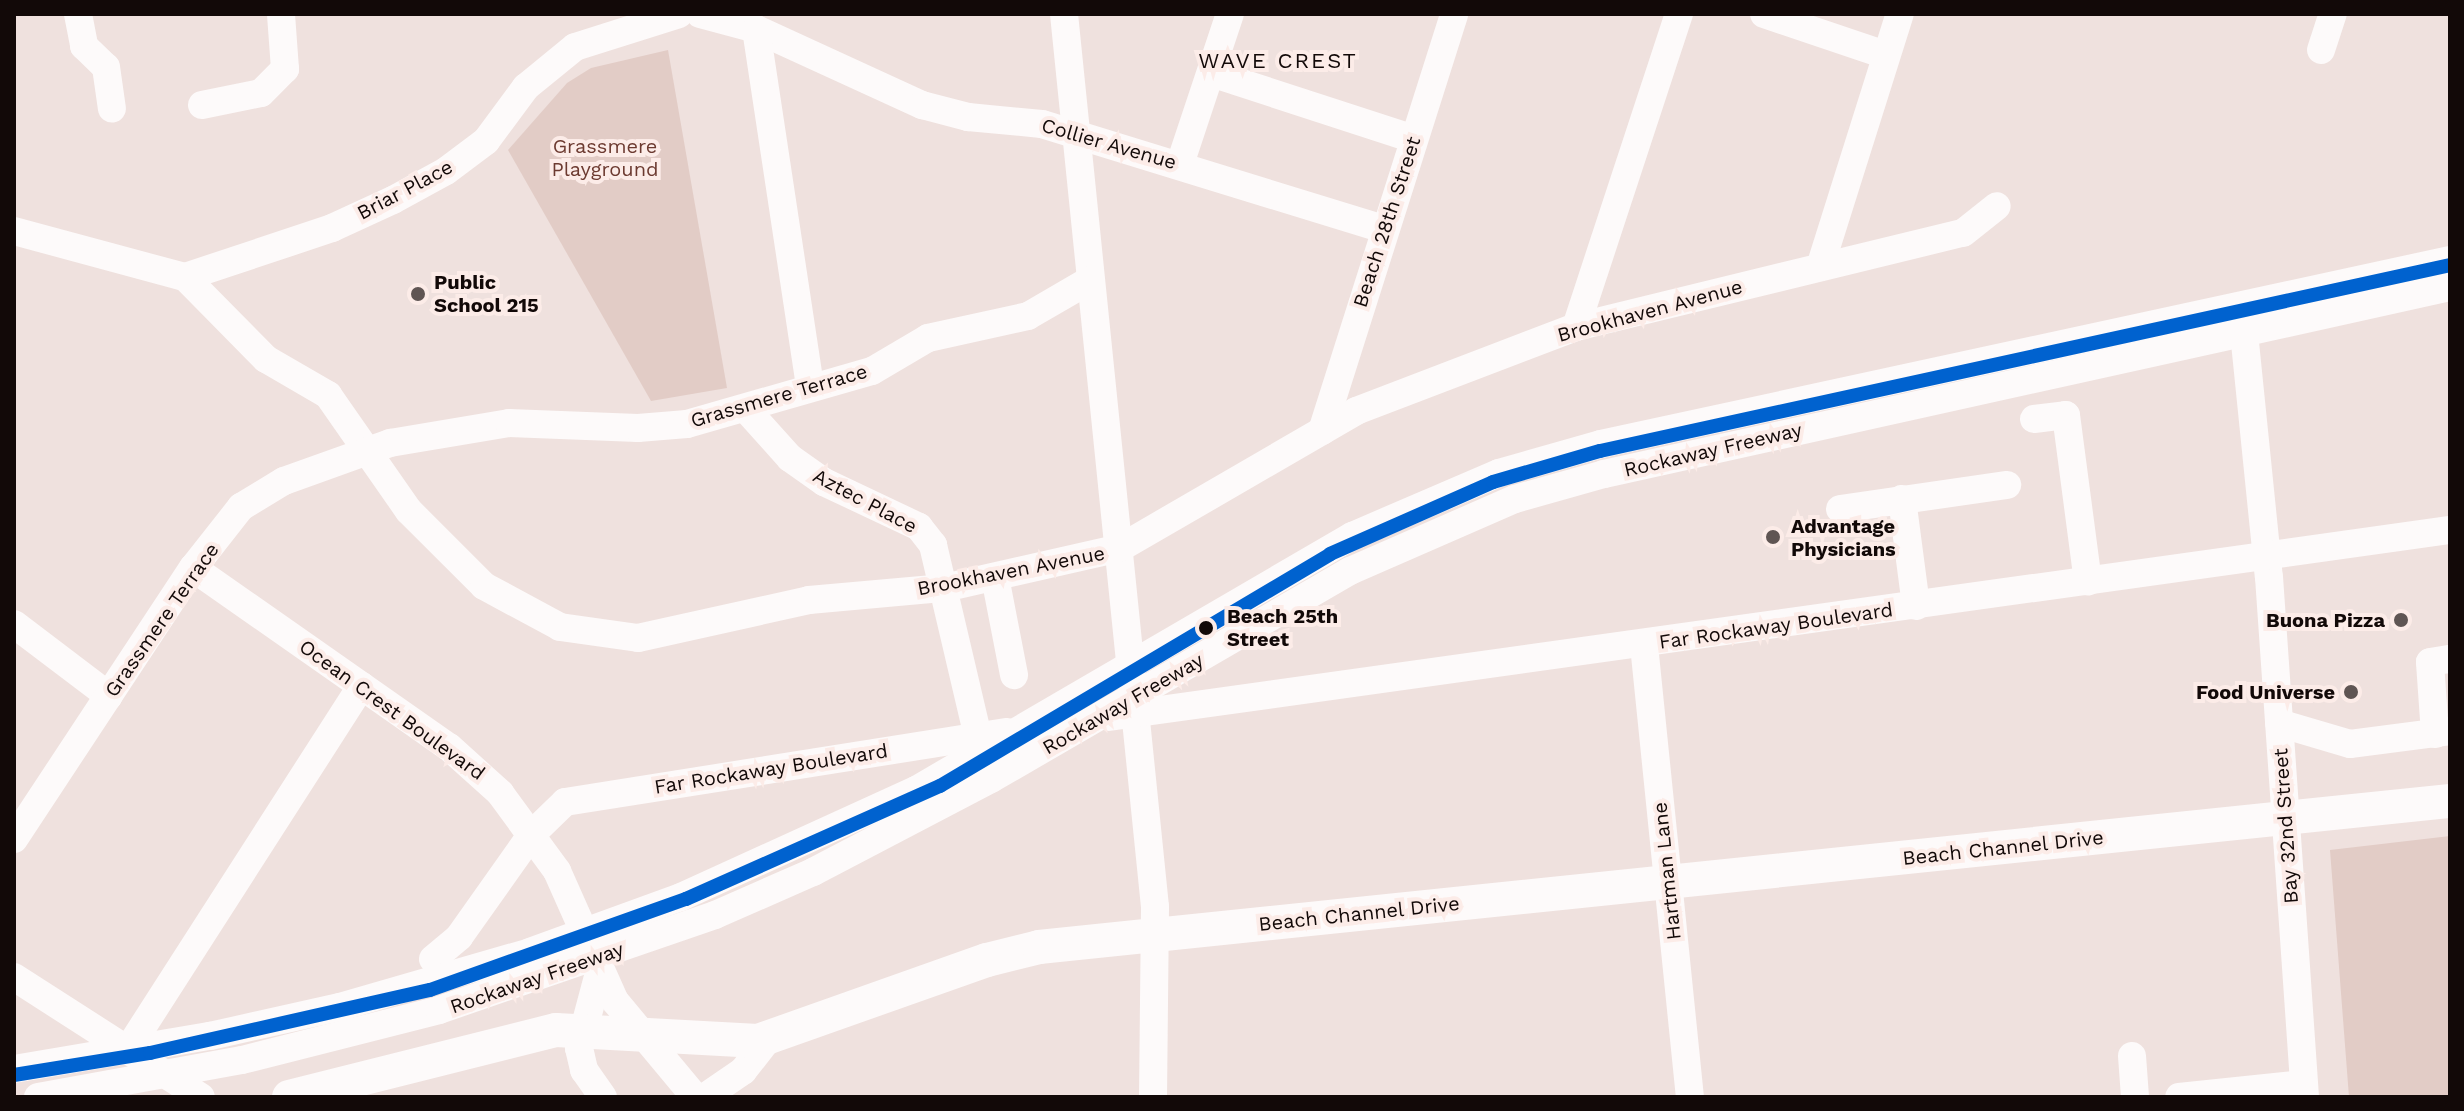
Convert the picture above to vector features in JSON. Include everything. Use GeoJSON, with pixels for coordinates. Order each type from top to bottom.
{"type":"FeatureCollection","features":[{"type":"Feature","properties":{"kind":"main road","name":"Beach Channel Drive"},"geometry":{"type":"LineString","coordinates":[[289,1097],[383,1085],[530,1034],[583,1029],[644,1032],[731,1043],[768,1039],[1006,954],[1155,935],[2450,801]]}},
{"type":"Feature","properties":{"kind":"street"},"geometry":{"type":"LineString","coordinates":[[78,14],[84,46],[106,67],[112,109]]}},
{"type":"Feature","properties":{"kind":"street"},"geometry":{"type":"LineString","coordinates":[[202,105],[261,93],[285,69],[281,14]]}},
{"type":"Feature","properties":{"kind":"street","name":"Briar Place"},"geometry":{"type":"LineString","coordinates":[[185,277],[332,228],[393,200],[446,171],[486,141],[526,87],[575,47],[679,14]]}},
{"type":"Feature","properties":{"kind":"street","name":"Collier Avenue"},"geometry":{"type":"LineString","coordinates":[[700,14],[756,29],[922,105],[968,117],[1042,124],[1383,229]]}},
{"type":"Feature","properties":{"kind":"street"},"geometry":{"type":"LineString","coordinates":[[1064,14],[1137,706],[1155,935],[1153,1097]]}},
{"type":"Feature","properties":{"kind":"street"},"geometry":{"type":"LineString","coordinates":[[1180,164],[1230,14]]}},
{"type":"Feature","properties":{"kind":"street","name":"Beach 28th Street"},"geometry":{"type":"LineString","coordinates":[[1322,431],[1383,229],[1454,14]]}},
{"type":"Feature","properties":{"kind":"street"},"geometry":{"type":"LineString","coordinates":[[1576,327],[1679,14]]}},
{"type":"Feature","properties":{"kind":"street"},"geometry":{"type":"LineString","coordinates":[[1764,14],[1886,55]]}},
{"type":"Feature","properties":{"kind":"street"},"geometry":{"type":"LineString","coordinates":[[1820,267],[1900,14]]}},
{"type":"Feature","properties":{"kind":"street"},"geometry":{"type":"LineString","coordinates":[[2321,50],[2333,14]]}},
{"type":"Feature","properties":{"kind":"street"},"geometry":{"type":"LineString","coordinates":[[756,29],[810,385]]}},
{"type":"Feature","properties":{"kind":"street"},"geometry":{"type":"LineString","coordinates":[[1211,73],[1414,139]]}},
{"type":"Feature","properties":{"kind":"street","name":"Brookhaven Avenue"},"geometry":{"type":"LineString","coordinates":[[185,277],[266,359],[328,395],[409,511],[484,586],[573,630],[638,638],[809,600],[944,588],[1120,548],[1356,411],[1576,327],[1963,233],[1997,206]]}},
{"type":"Feature","properties":{"kind":"street"},"geometry":{"type":"LineString","coordinates":[[14,231],[185,277]]}},
{"type":"Feature","properties":{"kind":"street","name":"Rockaway Freeway"},"geometry":{"type":"LineString","coordinates":[[1137,706],[1363,564],[1515,499],[1604,474],[2244,318],[2450,260]]}},
{"type":"Feature","properties":{"kind":"street","name":"Grassmere Terrace"},"geometry":{"type":"LineString","coordinates":[[14,839],[193,568],[241,507],[284,481],[364,450],[509,423],[638,428],[687,424],[810,385],[872,371],[928,338],[1028,316],[1090,280]]}},
{"type":"Feature","properties":{"kind":"street","name":"Rockaway Freeway"},"geometry":{"type":"LineString","coordinates":[[1024,729],[1352,536],[1499,473],[1601,444],[2244,318],[2450,287]]}},
{"type":"Feature","properties":{"kind":"street","name":"Bay 32nd Street"},"geometry":{"type":"LineString","coordinates":[[2244,318],[2279,723],[2304,1091]]}},
{"type":"Feature","properties":{"kind":"street","name":"Aztec Place"},"geometry":{"type":"LineString","coordinates":[[745,408],[790,458],[824,482],[919,527],[933,545],[980,745]]}},
{"type":"Feature","properties":{"kind":"street"},"geometry":{"type":"LineString","coordinates":[[2034,419],[2066,415],[2088,582]]}},
{"type":"Feature","properties":{"kind":"street"},"geometry":{"type":"LineString","coordinates":[[1840,509],[2007,485]]}},
{"type":"Feature","properties":{"kind":"street"},"geometry":{"type":"LineString","coordinates":[[1902,499],[1916,606]]}},
{"type":"Feature","properties":{"kind":"street","name":"Far Rockaway Boulevard"},"geometry":{"type":"LineString","coordinates":[[1101,718],[1137,706],[1644,645],[2450,530]]}},
{"type":"Feature","properties":{"kind":"street","name":"Ocean Crest Boulevard"},"geometry":{"type":"LineString","coordinates":[[193,568],[475,768],[532,834],[557,871],[615,1001],[644,1032],[695,1097]]}},
{"type":"Feature","properties":{"kind":"street"},"geometry":{"type":"LineString","coordinates":[[995,577],[1014,675]]}},
{"type":"Feature","properties":{"kind":"street"},"geometry":{"type":"LineString","coordinates":[[14,624],[109,696]]}},
{"type":"Feature","properties":{"kind":"street","name":"Hartman Lane"},"geometry":{"type":"LineString","coordinates":[[1644,645],[1690,1097]]}},
{"type":"Feature","properties":{"kind":"street"},"geometry":{"type":"LineString","coordinates":[[2279,723],[2350,744],[2442,733],[2430,662],[2450,659]]}},
{"type":"Feature","properties":{"kind":"street"},"geometry":{"type":"LineString","coordinates":[[127,1051],[361,686]]}},
{"type":"Feature","properties":{"kind":"street","name":"Rockaway Freeway"},"geometry":{"type":"LineString","coordinates":[[38,1097],[360,1032],[598,964],[813,872],[1101,718]]}},
{"type":"Feature","properties":{"kind":"street","name":"Far Rockaway Boulevard"},"geometry":{"type":"LineString","coordinates":[[433,959],[459,937],[532,834],[565,802],[980,745],[1024,729]]}},
{"type":"Feature","properties":{"kind":"street","name":"Rockaway Freeway"},"geometry":{"type":"LineString","coordinates":[[14,1069],[127,1051],[340,1007],[585,933],[761,864],[980,745]]}},
{"type":"Feature","properties":{"kind":"street"},"geometry":{"type":"LineString","coordinates":[[598,964],[583,1029],[582,1064],[603,1097]]}},
{"type":"Feature","properties":{"kind":"street"},"geometry":{"type":"LineString","coordinates":[[14,977],[201,1097]]}},
{"type":"Feature","properties":{"kind":"street"},"geometry":{"type":"LineString","coordinates":[[705,1097],[743,1071],[768,1039]]}},
{"type":"Feature","properties":{"kind":"street"},"geometry":{"type":"LineString","coordinates":[[2132,1056],[2135,1097]]}},
{"type":"Feature","properties":{"kind":"street"},"geometry":{"type":"LineString","coordinates":[[2179,1097],[2304,1091]]}},
{"type":"Feature","properties":{"kind":"green space","name":"Grassmere Playground"},"geometry":{"type":"Polygon","coordinates":[[[668,50],[727,388],[651,401],[508,150],[567,83],[591,68],[668,50]]]}},
{"type":"Feature","properties":{"kind":"green space"},"geometry":{"type":"Polygon","coordinates":[[[2450,836],[2450,1097],[2349,1097],[2330,850],[2450,836]]]}},
{"type":"Feature","properties":{"kind":"transit line"},"geometry":{"type":"LineString","coordinates":[[14,1075],[150,1053],[430,990],[686,899],[940,786],[1330,554],[1493,482],[1600,451],[2450,265]]}},
{"type":"Feature","properties":{"kind":"place","name":"Public School 215"},"geometry":{"type":"Point","coordinates":[418,294]}},
{"type":"Feature","properties":{"kind":"place","name":"Advantage Physicians"},"geometry":{"type":"Point","coordinates":[1773,537]}},
{"type":"Feature","properties":{"kind":"place","name":"Buona Pizza"},"geometry":{"type":"Point","coordinates":[2401,620]}},
{"type":"Feature","properties":{"kind":"place","name":"Beach 25th Street"},"geometry":{"type":"Point","coordinates":[1206,628]}},
{"type":"Feature","properties":{"kind":"place","name":"Food Universe"},"geometry":{"type":"Point","coordinates":[2351,692]}},
{"type":"Feature","properties":{"kind":"district","name":"WAVE CREST"},"geometry":{"type":"Point","coordinates":[1278,61]}}]}
